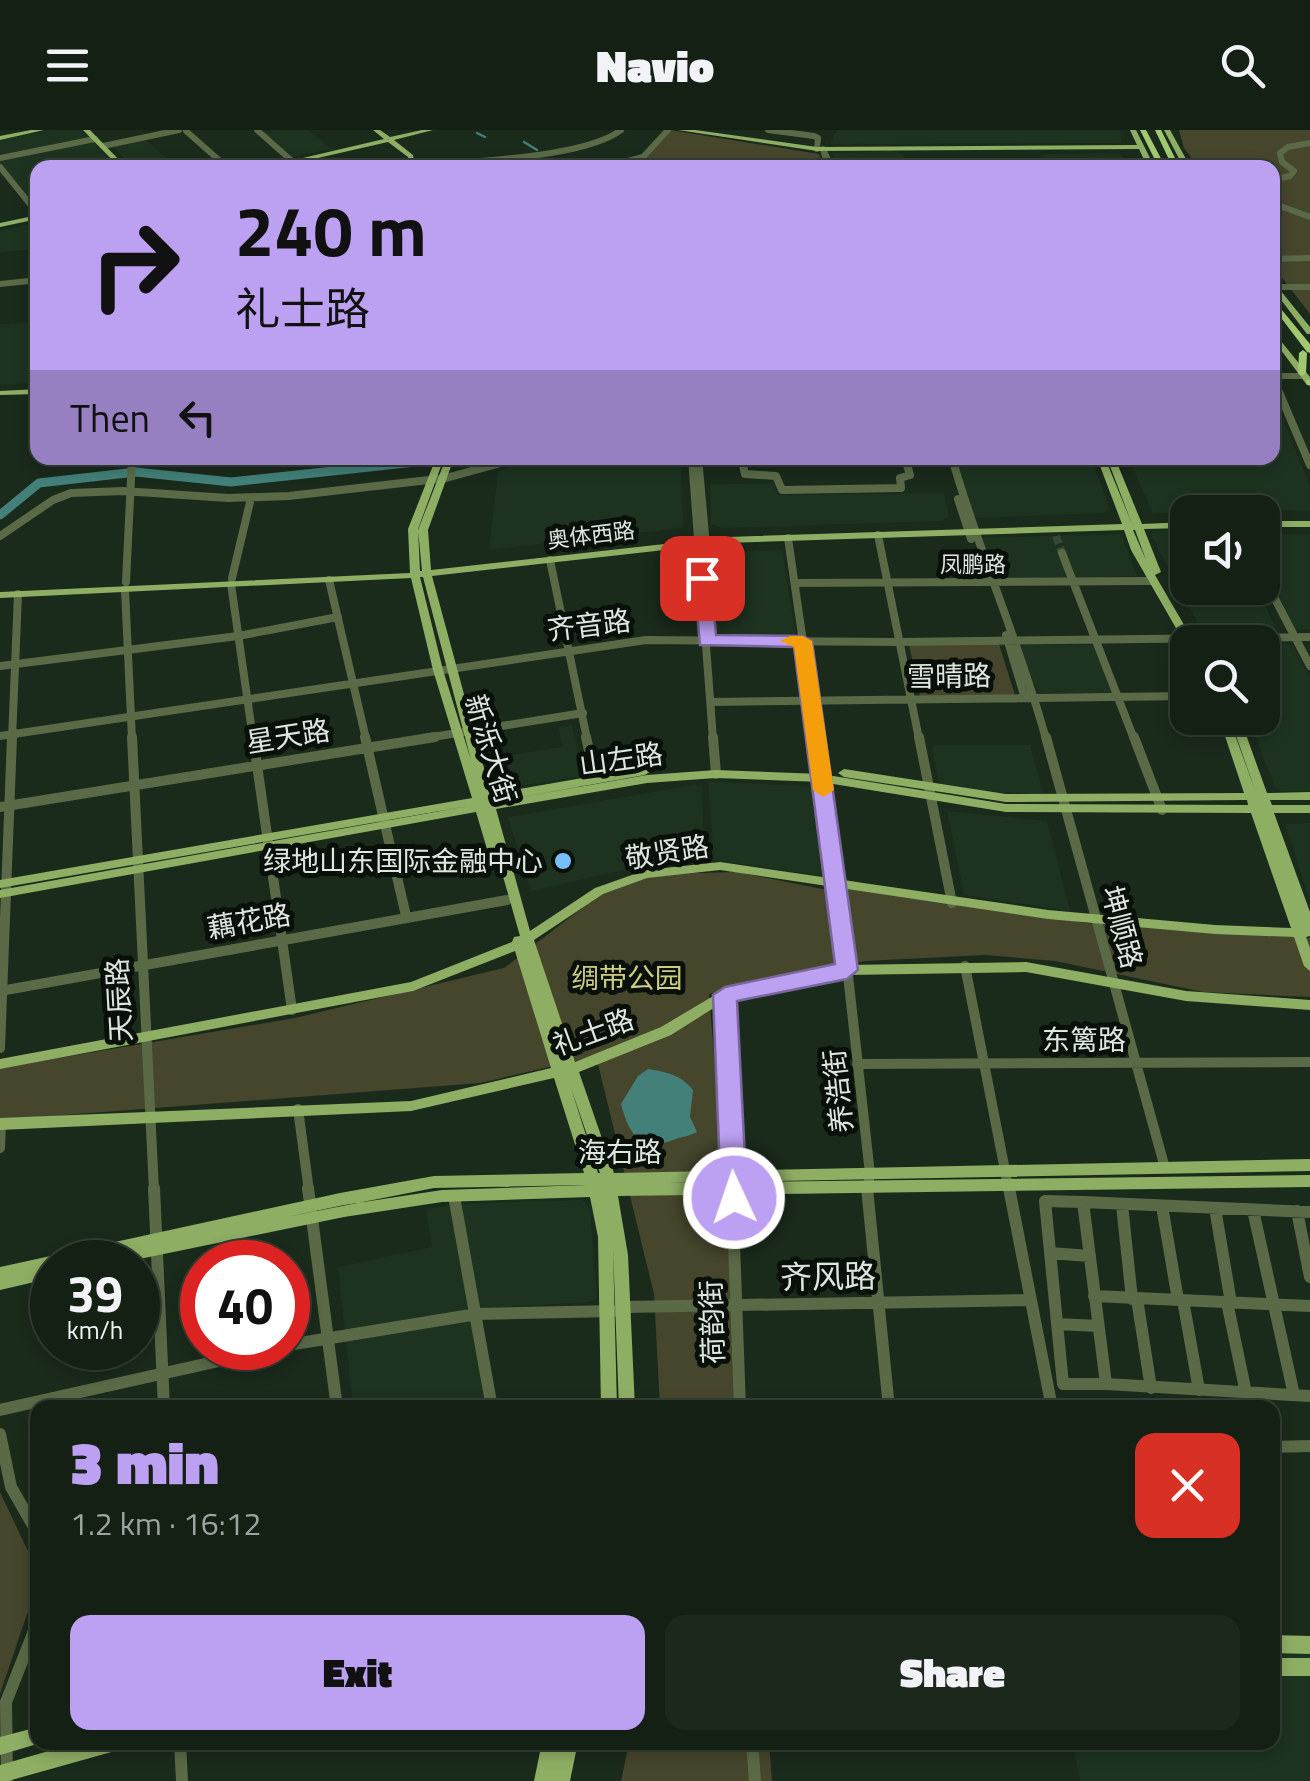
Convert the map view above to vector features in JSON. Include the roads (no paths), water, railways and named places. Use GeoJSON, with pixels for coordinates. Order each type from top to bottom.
{"type":"FeatureCollection","features":[{"type":"Feature","properties":{"kind":"highway"},"geometry":{"type":"LineString","coordinates":[[1144,130],[1159,160]]}},
{"type":"Feature","properties":{"kind":"highway"},"geometry":{"type":"LineString","coordinates":[[1158,130],[1173,160]]}},
{"type":"Feature","properties":{"kind":"highway"},"geometry":{"type":"LineString","coordinates":[[1280,312],[1310,362]]}},
{"type":"Feature","properties":{"kind":"highway"},"geometry":{"type":"LineString","coordinates":[[1280,322],[1306,351],[1307,379]]}},
{"type":"Feature","properties":{"kind":"main road"},"geometry":{"type":"LineString","coordinates":[[1,134],[18,130]]}},
{"type":"Feature","properties":{"kind":"main road"},"geometry":{"type":"LineString","coordinates":[[1,134],[30,130]]}},
{"type":"Feature","properties":{"kind":"main road"},"geometry":{"type":"LineString","coordinates":[[1,134],[41,130]]}},
{"type":"Feature","properties":{"kind":"main road"},"geometry":{"type":"LineString","coordinates":[[86,130],[116,160]]}},
{"type":"Feature","properties":{"kind":"main road"},"geometry":{"type":"LineString","coordinates":[[376,130],[394,140]]}},
{"type":"Feature","properties":{"kind":"main road"},"geometry":{"type":"LineString","coordinates":[[385,130],[411,160]]}},
{"type":"Feature","properties":{"kind":"main road"},"geometry":{"type":"LineString","coordinates":[[309,160],[433,130]]}},
{"type":"Feature","properties":{"kind":"main road"},"geometry":{"type":"LineString","coordinates":[[681,130],[727,133],[820,149],[1138,147]]}},
{"type":"Feature","properties":{"kind":"main road"},"geometry":{"type":"LineString","coordinates":[[1132,130],[1147,160]]}},
{"type":"Feature","properties":{"kind":"main road"},"geometry":{"type":"LineString","coordinates":[[1167,130],[1184,160]]}},
{"type":"Feature","properties":{"kind":"main road"},"geometry":{"type":"LineString","coordinates":[[297,160],[394,140]]}},
{"type":"Feature","properties":{"kind":"main road"},"geometry":{"type":"LineString","coordinates":[[0,226],[30,218]]}},
{"type":"Feature","properties":{"kind":"main road"},"geometry":{"type":"LineString","coordinates":[[1280,291],[1310,332]]}},
{"type":"Feature","properties":{"kind":"main road"},"geometry":{"type":"LineString","coordinates":[[1280,344],[1307,379]]}},
{"type":"Feature","properties":{"kind":"main road"},"geometry":{"type":"LineString","coordinates":[[0,396],[30,394]]}},
{"type":"Feature","properties":{"kind":"main road"},"geometry":{"type":"LineString","coordinates":[[1104,465],[1184,625]]}},
{"type":"Feature","properties":{"kind":"main road"},"geometry":{"type":"LineString","coordinates":[[1112,465],[1151,581],[1182,625]]}},
{"type":"Feature","properties":{"kind":"main road","name":"新泺大街"},"geometry":{"type":"LineString","coordinates":[[441,467],[413,529],[420,571],[457,733],[484,799],[523,941],[601,1184],[626,1400]]}},
{"type":"Feature","properties":{"kind":"main road"},"geometry":{"type":"LineString","coordinates":[[1280,521],[1310,520]]}},
{"type":"Feature","properties":{"kind":"main road","name":"奥体西路"},"geometry":{"type":"LineString","coordinates":[[0,591],[420,571],[701,538],[1170,521]]}},
{"type":"Feature","properties":{"kind":"main road","name":"奥体西路"},"geometry":{"type":"LineString","coordinates":[[231,581],[329,580],[550,560],[701,538],[878,535],[970,528],[1054,532],[1131,522]]}},
{"type":"Feature","properties":{"kind":"main road","name":"奥体西路"},"geometry":{"type":"LineString","coordinates":[[0,591],[18,594],[125,586]]}},
{"type":"Feature","properties":{"kind":"main road","name":"新泺大街"},"geometry":{"type":"LineString","coordinates":[[444,669],[470,731],[507,900],[523,941]]}},
{"type":"Feature","properties":{"kind":"main road"},"geometry":{"type":"LineString","coordinates":[[1231,735],[1306,932],[1310,966]]}},
{"type":"Feature","properties":{"kind":"main road"},"geometry":{"type":"LineString","coordinates":[[1240,735],[1259,803]]}},
{"type":"Feature","properties":{"kind":"main road","name":"山左路"},"geometry":{"type":"LineString","coordinates":[[3,888],[385,821],[596,778],[716,770],[821,774],[1006,808],[1259,803]]}},
{"type":"Feature","properties":{"kind":"main road","name":"山左路"},"geometry":{"type":"LineString","coordinates":[[484,799],[716,770]]}},
{"type":"Feature","properties":{"kind":"main road"},"geometry":{"type":"LineString","coordinates":[[1259,803],[1310,796]]}},
{"type":"Feature","properties":{"kind":"main road"},"geometry":{"type":"LineString","coordinates":[[1259,803],[1310,809]]}},
{"type":"Feature","properties":{"kind":"main road","name":"敬贤路"},"geometry":{"type":"LineString","coordinates":[[0,1064],[146,1040],[413,986],[473,966],[523,941],[599,892],[646,874],[720,866],[952,903],[1098,920],[1306,932]]}},
{"type":"Feature","properties":{"kind":"main road","name":"礼士路"},"geometry":{"type":"LineString","coordinates":[[0,1124],[410,1106],[565,1071],[666,1031],[725,995],[847,970],[1026,968],[1186,996],[1310,1005]]}},
{"type":"Feature","properties":{"kind":"main road","name":"海右路"},"geometry":{"type":"LineString","coordinates":[[1007,1178],[1166,1168],[1310,1165]]}},
{"type":"Feature","properties":{"kind":"main road","name":"海右路"},"geometry":{"type":"LineString","coordinates":[[160,1243],[434,1182],[601,1184],[1007,1178],[1310,1181]]}},
{"type":"Feature","properties":{"kind":"main road","name":"海右路"},"geometry":{"type":"LineString","coordinates":[[311,1212],[601,1184]]}},
{"type":"Feature","properties":{"kind":"main road","name":"海右路"},"geometry":{"type":"LineString","coordinates":[[0,1273],[30,1267]]}},
{"type":"Feature","properties":{"kind":"main road"},"geometry":{"type":"LineString","coordinates":[[0,1283],[30,1277]]}},
{"type":"Feature","properties":{"kind":"main road","name":"新泺大街"},"geometry":{"type":"LineString","coordinates":[[610,1400],[618,1308]]}},
{"type":"Feature","properties":{"kind":"main road"},"geometry":{"type":"LineString","coordinates":[[1280,1644],[1310,1645]]}},
{"type":"Feature","properties":{"kind":"main road"},"geometry":{"type":"LineString","coordinates":[[1280,1666],[1310,1667]]}},
{"type":"Feature","properties":{"kind":"main road"},"geometry":{"type":"LineString","coordinates":[[4,1745],[30,1738]]}},
{"type":"Feature","properties":{"kind":"main road"},"geometry":{"type":"LineString","coordinates":[[4,1775],[88,1750]]}},
{"type":"Feature","properties":{"kind":"main road"},"geometry":{"type":"LineString","coordinates":[[542,1781],[549,1750]]}},
{"type":"Feature","properties":{"kind":"main road"},"geometry":{"type":"LineString","coordinates":[[561,1781],[567,1750]]}},
{"type":"Feature","properties":{"kind":"street"},"geometry":{"type":"LineString","coordinates":[[102,146],[178,130]]}},
{"type":"Feature","properties":{"kind":"street"},"geometry":{"type":"LineString","coordinates":[[256,130],[291,160]]}},
{"type":"Feature","properties":{"kind":"street"},"geometry":{"type":"LineString","coordinates":[[474,160],[580,148],[608,140],[621,130]]}},
{"type":"Feature","properties":{"kind":"street"},"geometry":{"type":"LineString","coordinates":[[631,160],[642,157],[668,130]]}},
{"type":"Feature","properties":{"kind":"street"},"geometry":{"type":"LineString","coordinates":[[768,130],[818,138],[826,160]]}},
{"type":"Feature","properties":{"kind":"street"},"geometry":{"type":"LineString","coordinates":[[186,131],[219,160]]}},
{"type":"Feature","properties":{"kind":"street"},"geometry":{"type":"LineString","coordinates":[[29,194],[0,158],[95,139]]}},
{"type":"Feature","properties":{"kind":"street"},"geometry":{"type":"LineString","coordinates":[[1309,176],[1282,162],[1280,154],[1310,143]]}},
{"type":"Feature","properties":{"kind":"street"},"geometry":{"type":"LineString","coordinates":[[0,167],[30,206]]}},
{"type":"Feature","properties":{"kind":"street"},"geometry":{"type":"LineString","coordinates":[[1280,178],[1294,171]]}},
{"type":"Feature","properties":{"kind":"street"},"geometry":{"type":"LineString","coordinates":[[1280,207],[1310,216]]}},
{"type":"Feature","properties":{"kind":"street"},"geometry":{"type":"LineString","coordinates":[[1280,258],[1310,258]]}},
{"type":"Feature","properties":{"kind":"street"},"geometry":{"type":"LineString","coordinates":[[0,284],[30,281]]}},
{"type":"Feature","properties":{"kind":"street"},"geometry":{"type":"LineString","coordinates":[[1280,284],[1310,287]]}},
{"type":"Feature","properties":{"kind":"street"},"geometry":{"type":"LineString","coordinates":[[1280,376],[1307,379]]}},
{"type":"Feature","properties":{"kind":"street"},"geometry":{"type":"LineString","coordinates":[[1280,390],[1310,465]]}},
{"type":"Feature","properties":{"kind":"street"},"geometry":{"type":"LineString","coordinates":[[1280,411],[1290,411]]}},
{"type":"Feature","properties":{"kind":"street","name":"天辰路"},"geometry":{"type":"LineString","coordinates":[[132,465],[125,586],[156,1240]]}},
{"type":"Feature","properties":{"kind":"street"},"geometry":{"type":"LineString","coordinates":[[0,536],[25,525],[54,499],[67,493],[131,485],[206,498],[251,498],[441,467],[503,465]]}},
{"type":"Feature","properties":{"kind":"street"},"geometry":{"type":"LineString","coordinates":[[696,465],[716,770]]}},
{"type":"Feature","properties":{"kind":"street"},"geometry":{"type":"LineString","coordinates":[[743,465],[745,474],[776,476],[782,490],[901,488],[900,478],[910,474],[907,465]]}},
{"type":"Feature","properties":{"kind":"street","name":"坤顺路"},"geometry":{"type":"LineString","coordinates":[[951,465],[1010,641],[1024,696],[1035,698],[1166,1168]]}},
{"type":"Feature","properties":{"kind":"street"},"geometry":{"type":"LineString","coordinates":[[251,498],[231,581],[292,1010]]}},
{"type":"Feature","properties":{"kind":"street"},"geometry":{"type":"LineString","coordinates":[[878,535],[952,903]]}},
{"type":"Feature","properties":{"kind":"street","name":"养浩街"},"geometry":{"type":"LineString","coordinates":[[788,538],[838,885],[888,1400]]}},
{"type":"Feature","properties":{"kind":"street"},"geometry":{"type":"LineString","coordinates":[[1062,553],[1160,805]]}},
{"type":"Feature","properties":{"kind":"street"},"geometry":{"type":"LineString","coordinates":[[550,560],[596,778]]}},
{"type":"Feature","properties":{"kind":"street"},"geometry":{"type":"LineString","coordinates":[[329,580],[406,916]]}},
{"type":"Feature","properties":{"kind":"street","name":"凤鹏路"},"geometry":{"type":"LineString","coordinates":[[794,582],[1151,581]]}},
{"type":"Feature","properties":{"kind":"street"},"geometry":{"type":"LineString","coordinates":[[0,1048],[5,806],[18,594]]}},
{"type":"Feature","properties":{"kind":"street"},"geometry":{"type":"LineString","coordinates":[[1278,605],[1310,666]]}},
{"type":"Feature","properties":{"kind":"street"},"geometry":{"type":"LineString","coordinates":[[0,666],[238,636],[338,617]]}},
{"type":"Feature","properties":{"kind":"street","name":"齐音路"},"geometry":{"type":"LineString","coordinates":[[1280,638],[1310,637]]}},
{"type":"Feature","properties":{"kind":"street","name":"齐音路"},"geometry":{"type":"LineString","coordinates":[[0,736],[646,640],[1170,641]]}},
{"type":"Feature","properties":{"kind":"street","name":"雪晴路"},"geometry":{"type":"LineString","coordinates":[[712,702],[1170,696]]}},
{"type":"Feature","properties":{"kind":"street","name":"星天路"},"geometry":{"type":"LineString","coordinates":[[5,806],[583,713]]}},
{"type":"Feature","properties":{"kind":"street","name":"藕花路"},"geometry":{"type":"LineString","coordinates":[[1,991],[507,900]]}},
{"type":"Feature","properties":{"kind":"street"},"geometry":{"type":"LineString","coordinates":[[964,966],[1050,1400]]}},
{"type":"Feature","properties":{"kind":"street","name":"荷韵街"},"geometry":{"type":"LineString","coordinates":[[725,995],[740,1400]]}},
{"type":"Feature","properties":{"kind":"street","name":"东篱路"},"geometry":{"type":"LineString","coordinates":[[857,1064],[1310,1062]]}},
{"type":"Feature","properties":{"kind":"street"},"geometry":{"type":"LineString","coordinates":[[298,1110],[336,1400]]}},
{"type":"Feature","properties":{"kind":"street"},"geometry":{"type":"LineString","coordinates":[[0,1124],[0,1148]]}},
{"type":"Feature","properties":{"kind":"street"},"geometry":{"type":"LineString","coordinates":[[454,1196],[491,1400]]}},
{"type":"Feature","properties":{"kind":"street"},"geometry":{"type":"LineString","coordinates":[[1310,1276],[1304,1212],[1045,1201],[1063,1384],[1310,1396]]}},
{"type":"Feature","properties":{"kind":"street"},"geometry":{"type":"LineString","coordinates":[[1083,1202],[1106,1384]]}},
{"type":"Feature","properties":{"kind":"street"},"geometry":{"type":"LineString","coordinates":[[1122,1205],[1151,1388]]}},
{"type":"Feature","properties":{"kind":"street"},"geometry":{"type":"LineString","coordinates":[[1162,1206],[1199,1390]]}},
{"type":"Feature","properties":{"kind":"street"},"geometry":{"type":"LineString","coordinates":[[1216,1208],[1246,1393]]}},
{"type":"Feature","properties":{"kind":"street"},"geometry":{"type":"LineString","coordinates":[[1253,1210],[1294,1395]]}},
{"type":"Feature","properties":{"kind":"street"},"geometry":{"type":"LineString","coordinates":[[1050,1253],[1090,1256]]}},
{"type":"Feature","properties":{"kind":"street"},"geometry":{"type":"LineString","coordinates":[[1094,1296],[1310,1306]]}},
{"type":"Feature","properties":{"kind":"street","name":"齐风路"},"geometry":{"type":"LineString","coordinates":[[310,1340],[477,1314],[1031,1300]]}},
{"type":"Feature","properties":{"kind":"street"},"geometry":{"type":"LineString","coordinates":[[1057,1324],[1098,1326]]}},
{"type":"Feature","properties":{"kind":"street","name":"天辰路"},"geometry":{"type":"LineString","coordinates":[[160,1330],[164,1400]]}},
{"type":"Feature","properties":{"kind":"street"},"geometry":{"type":"LineString","coordinates":[[44,1400],[180,1369]]}},
{"type":"Feature","properties":{"kind":"street"},"geometry":{"type":"LineString","coordinates":[[0,1410],[30,1403]]}},
{"type":"Feature","properties":{"kind":"street"},"geometry":{"type":"LineString","coordinates":[[0,1434],[11,1487],[30,1520]]}},
{"type":"Feature","properties":{"kind":"street"},"geometry":{"type":"LineString","coordinates":[[1280,1447],[1310,1446]]}},
{"type":"Feature","properties":{"kind":"street"},"geometry":{"type":"LineString","coordinates":[[4,1775],[6,1702],[30,1640]]}},
{"type":"Feature","properties":{"kind":"street"},"geometry":{"type":"LineString","coordinates":[[180,1750],[182,1781]]}},
{"type":"Feature","properties":{"kind":"street"},"geometry":{"type":"LineString","coordinates":[[753,1750],[755,1781]]}},
{"type":"Feature","properties":{"kind":"water"},"geometry":{"type":"Polygon","coordinates":[[[648,1069],[673,1075],[693,1090],[690,1117],[697,1132],[652,1144],[632,1132],[621,1104],[638,1076],[648,1069]]]}},
{"type":"Feature","properties":{"kind":"waterway"},"geometry":{"type":"LineString","coordinates":[[477,133],[485,137]]}},
{"type":"Feature","properties":{"kind":"waterway"},"geometry":{"type":"LineString","coordinates":[[524,142],[537,150]]}},
{"type":"Feature","properties":{"kind":"waterway"},"geometry":{"type":"LineString","coordinates":[[0,515],[39,483],[136,472],[231,482],[388,465]]}},
{"type":"Feature","properties":{"kind":"tunnel"},"geometry":{"type":"LineString","coordinates":[[1056,536],[1062,553]]}},
{"type":"Feature","properties":{"kind":"place","name":"绿地山东国际金融中心"},"geometry":{"type":"Point","coordinates":[563,861]}},
{"type":"Feature","properties":{"kind":"park label","name":"绸带公园"},"geometry":{"type":"Point","coordinates":[627,978]}}]}
